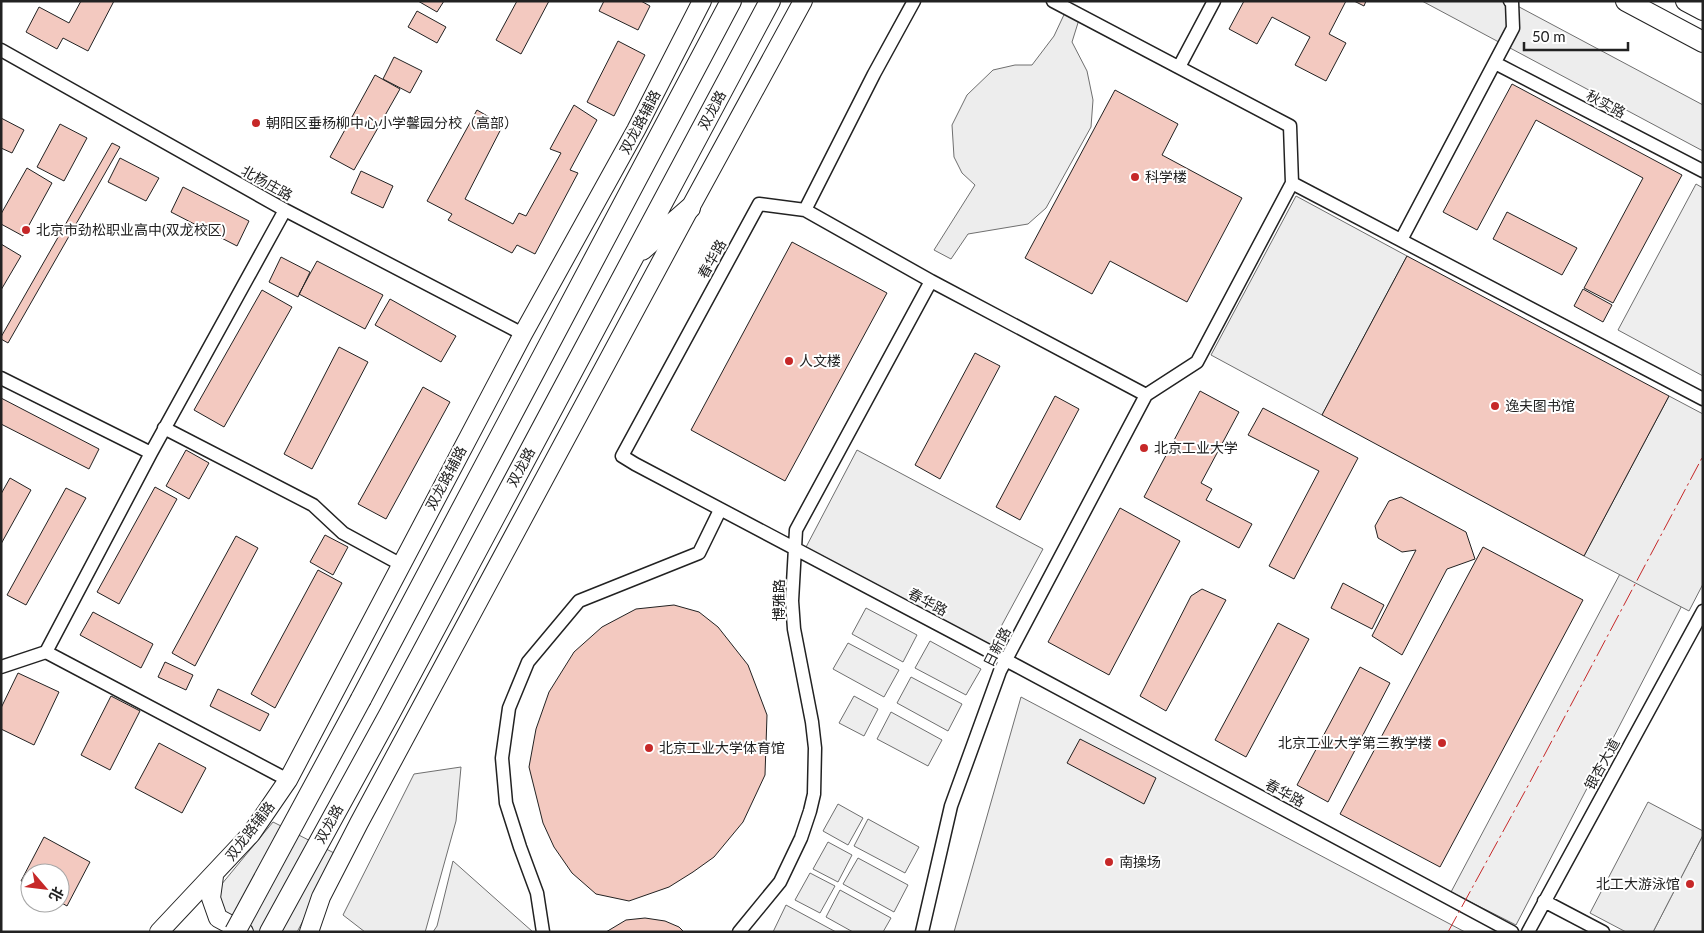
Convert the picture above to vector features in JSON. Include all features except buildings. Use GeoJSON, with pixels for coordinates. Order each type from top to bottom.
{"type":"FeatureCollection","features":[{"type":"Feature","properties":{"kind":"main road","name":"双龙路辅路"},"geometry":{"type":"LineString","coordinates":[[159,932],[214,876],[251,834],[288,780],[400,564],[523,334],[636,130],[702,1]]}},
{"type":"Feature","properties":{"kind":"main road"},"geometry":{"type":"LineString","coordinates":[[234,932],[361,699],[731,1]]}},
{"type":"Feature","properties":{"kind":"main road","name":"双龙路"},"geometry":{"type":"LineString","coordinates":[[270,932],[390,713],[770,1]]}},
{"type":"Feature","properties":{"kind":"main road"},"geometry":{"type":"LineString","coordinates":[[309,932],[321,897],[359,822],[803,1]]}},
{"type":"Feature","properties":{"kind":"main road"},"geometry":{"type":"LineString","coordinates":[[1626,1],[1703,42]]}},
{"type":"Feature","properties":{"kind":"main road"},"geometry":{"type":"LineString","coordinates":[[1686,1],[1703,10]]}},
{"type":"Feature","properties":{"kind":"main road"},"geometry":{"type":"LineString","coordinates":[[631,260],[690,208]]}},
{"type":"Feature","properties":{"kind":"main road"},"geometry":{"type":"LineString","coordinates":[[214,876],[211,898],[218,918],[244,932]]}},
{"type":"Feature","properties":{"kind":"street"},"geometry":{"type":"LineString","coordinates":[[914,1],[874,74],[805,210],[1146,395],[1197,362],[1292,183],[1290,126],[1053,1]]}},
{"type":"Feature","properties":{"kind":"street"},"geometry":{"type":"LineString","coordinates":[[1178,67],[1214,1]]}},
{"type":"Feature","properties":{"kind":"street"},"geometry":{"type":"LineString","coordinates":[[1401,240],[1513,28],[1512,2],[1510,1]]}},
{"type":"Feature","properties":{"kind":"street","name":"北杨庄路"},"geometry":{"type":"LineString","coordinates":[[1,50],[285,210],[523,334]]}},
{"type":"Feature","properties":{"kind":"street","name":"秋实路"},"geometry":{"type":"LineString","coordinates":[[1495,63],[1703,172]]}},
{"type":"Feature","properties":{"kind":"street"},"geometry":{"type":"LineString","coordinates":[[1292,183],[1703,399]]}},
{"type":"Feature","properties":{"kind":"street","name":"春华路"},"geometry":{"type":"LineString","coordinates":[[805,210],[759,204],[622,456],[1512,932]]}},
{"type":"Feature","properties":{"kind":"street"},"geometry":{"type":"LineString","coordinates":[[1,667],[46,652],[164,428],[285,210]]}},
{"type":"Feature","properties":{"kind":"street","name":"博雅路"},"geometry":{"type":"LineString","coordinates":[[739,932],[780,882],[801,838],[814,794],[815,748],[812,722],[794,629],[792,601],[796,530],[931,280]]}},
{"type":"Feature","properties":{"kind":"street"},"geometry":{"type":"LineString","coordinates":[[1,378],[151,453]]}},
{"type":"Feature","properties":{"kind":"street","name":"日新路"},"geometry":{"type":"LineString","coordinates":[[922,932],[951,806],[1000,671],[1146,395]]}},
{"type":"Feature","properties":{"kind":"street"},"geometry":{"type":"LineString","coordinates":[[164,428],[313,505],[343,533],[400,564]]}},
{"type":"Feature","properties":{"kind":"street"},"geometry":{"type":"LineString","coordinates":[[543,932],[537,893],[506,803],[502,758],[509,708],[528,662],[579,601],[699,553],[720,510]]}},
{"type":"Feature","properties":{"kind":"street","name":"银杏大道"},"geometry":{"type":"LineString","coordinates":[[1528,932],[1703,611]]}},
{"type":"Feature","properties":{"kind":"street"},"geometry":{"type":"LineString","coordinates":[[46,652],[288,780]]}},
{"type":"Feature","properties":{"kind":"street"},"geometry":{"type":"LineString","coordinates":[[1544,901],[1603,932]]}},
{"type":"Feature","properties":{"kind":"shaded area"},"geometry":{"type":"Polygon","coordinates":[[[1422,1],[1508,1],[1703,105],[1703,151],[1422,1]]]}},
{"type":"Feature","properties":{"kind":"shaded area"},"geometry":{"type":"Polygon","coordinates":[[[1069,4],[1082,10],[1072,42],[1087,71],[1093,100],[1091,127],[1046,208],[1028,224],[968,234],[951,259],[934,250],[975,185],[962,173],[954,157],[952,125],[967,95],[993,70],[1015,65],[1032,65],[1054,36],[1069,4]]]}},
{"type":"Feature","properties":{"kind":"shaded area"},"geometry":{"type":"Polygon","coordinates":[[[1696,184],[1703,188],[1703,376],[1618,330],[1696,184]]]}},
{"type":"Feature","properties":{"kind":"shaded area"},"geometry":{"type":"Polygon","coordinates":[[[1296,196],[1407,256],[1322,415],[1211,355],[1296,196]]]}},
{"type":"Feature","properties":{"kind":"shaded area"},"geometry":{"type":"Polygon","coordinates":[[[1669,396],[1703,414],[1703,584],[1689,611],[1584,556],[1669,396]]]}},
{"type":"Feature","properties":{"kind":"shaded area"},"geometry":{"type":"Polygon","coordinates":[[[857,450],[1043,549],[990,647],[805,549],[857,450]]]}},
{"type":"Feature","properties":{"kind":"shaded area"},"geometry":{"type":"Polygon","coordinates":[[[1646,525],[1703,565],[1516,925],[1451,892],[1646,525]]]}},
{"type":"Feature","properties":{"kind":"shaded area"},"geometry":{"type":"Polygon","coordinates":[[[866,608],[917,635],[903,662],[852,634],[866,608]]]}},
{"type":"Feature","properties":{"kind":"shaded area"},"geometry":{"type":"Polygon","coordinates":[[[930,641],[981,669],[966,695],[915,668],[930,641]]]}},
{"type":"Feature","properties":{"kind":"shaded area"},"geometry":{"type":"Polygon","coordinates":[[[848,643],[899,670],[884,697],[833,669],[848,643]]]}},
{"type":"Feature","properties":{"kind":"shaded area"},"geometry":{"type":"Polygon","coordinates":[[[911,677],[962,704],[948,731],[897,703],[911,677]]]}},
{"type":"Feature","properties":{"kind":"shaded area"},"geometry":{"type":"Polygon","coordinates":[[[854,696],[878,709],[864,736],[839,723],[854,696]]]}},
{"type":"Feature","properties":{"kind":"shaded area"},"geometry":{"type":"Polygon","coordinates":[[[1021,697],[1465,932],[954,932],[1021,697]]]}},
{"type":"Feature","properties":{"kind":"shaded area"},"geometry":{"type":"Polygon","coordinates":[[[891,712],[942,740],[928,766],[877,739],[891,712]]]}},
{"type":"Feature","properties":{"kind":"shaded area"},"geometry":{"type":"Polygon","coordinates":[[[461,767],[456,821],[425,932],[365,932],[343,915],[414,774],[461,767]]]}},
{"type":"Feature","properties":{"kind":"shaded area"},"geometry":{"type":"Polygon","coordinates":[[[1648,802],[1703,831],[1703,835],[1653,932],[1626,932],[1590,913],[1648,802]]]}},
{"type":"Feature","properties":{"kind":"shaded area"},"geometry":{"type":"Polygon","coordinates":[[[838,804],[863,818],[848,845],[823,831],[838,804]]]}},
{"type":"Feature","properties":{"kind":"shaded area"},"geometry":{"type":"Polygon","coordinates":[[[868,819],[919,847],[905,873],[854,846],[868,819]]]}},
{"type":"Feature","properties":{"kind":"shaded area"},"geometry":{"type":"Polygon","coordinates":[[[273,822],[281,826],[232,921],[217,906],[221,885],[273,822]]]}},
{"type":"Feature","properties":{"kind":"shaded area"},"geometry":{"type":"Polygon","coordinates":[[[281,826],[338,855],[297,932],[252,932],[232,921],[281,826]]]}},
{"type":"Feature","properties":{"kind":"shaded area","name":"北工大游泳馆"},"geometry":{"type":"Polygon","coordinates":[[[1703,835],[1703,932],[1653,932],[1703,835]]]}},
{"type":"Feature","properties":{"kind":"shaded area"},"geometry":{"type":"Polygon","coordinates":[[[828,842],[852,855],[838,882],[813,869],[828,842]]]}},
{"type":"Feature","properties":{"kind":"shaded area"},"geometry":{"type":"Polygon","coordinates":[[[858,858],[908,885],[894,912],[843,884],[858,858]]]}},
{"type":"Feature","properties":{"kind":"shaded area"},"geometry":{"type":"Polygon","coordinates":[[[453,861],[533,932],[433,932],[437,926],[453,861]]]}},
{"type":"Feature","properties":{"kind":"shaded area"},"geometry":{"type":"Polygon","coordinates":[[[810,873],[835,886],[820,913],[795,900],[810,873]]]}},
{"type":"Feature","properties":{"kind":"shaded area"},"geometry":{"type":"Polygon","coordinates":[[[840,890],[891,918],[883,932],[853,932],[826,917],[840,890]]]}},
{"type":"Feature","properties":{"kind":"shaded area"},"geometry":{"type":"Polygon","coordinates":[[[786,905],[836,932],[773,932],[786,905]]]}},
{"type":"Feature","properties":{"kind":"power"},"geometry":{"type":"LineString","coordinates":[[1448,932],[1529,784],[1703,456]]}},
{"type":"Feature","properties":{"kind":"place","name":"朝阳区垂杨柳中心小学馨园分校（高部）"},"geometry":{"type":"Point","coordinates":[256,123]}},
{"type":"Feature","properties":{"kind":"place","name":"科学楼"},"geometry":{"type":"Point","coordinates":[1135,177]}},
{"type":"Feature","properties":{"kind":"place","name":"北京市劲松职业高中(双龙校区)"},"geometry":{"type":"Point","coordinates":[26,230]}},
{"type":"Feature","properties":{"kind":"place","name":"人文楼"},"geometry":{"type":"Point","coordinates":[789,361]}},
{"type":"Feature","properties":{"kind":"place","name":"逸夫图书馆"},"geometry":{"type":"Point","coordinates":[1495,406]}},
{"type":"Feature","properties":{"kind":"place","name":"北京工业大学"},"geometry":{"type":"Point","coordinates":[1144,448]}},
{"type":"Feature","properties":{"kind":"place","name":"北京工业大学第三教学楼"},"geometry":{"type":"Point","coordinates":[1442,743]}},
{"type":"Feature","properties":{"kind":"place","name":"北京工业大学体育馆"},"geometry":{"type":"Point","coordinates":[649,748]}},
{"type":"Feature","properties":{"kind":"place","name":"南操场"},"geometry":{"type":"Point","coordinates":[1109,862]}},
{"type":"Feature","properties":{"kind":"place","name":"北工大游泳馆"},"geometry":{"type":"Point","coordinates":[1690,884]}}]}
